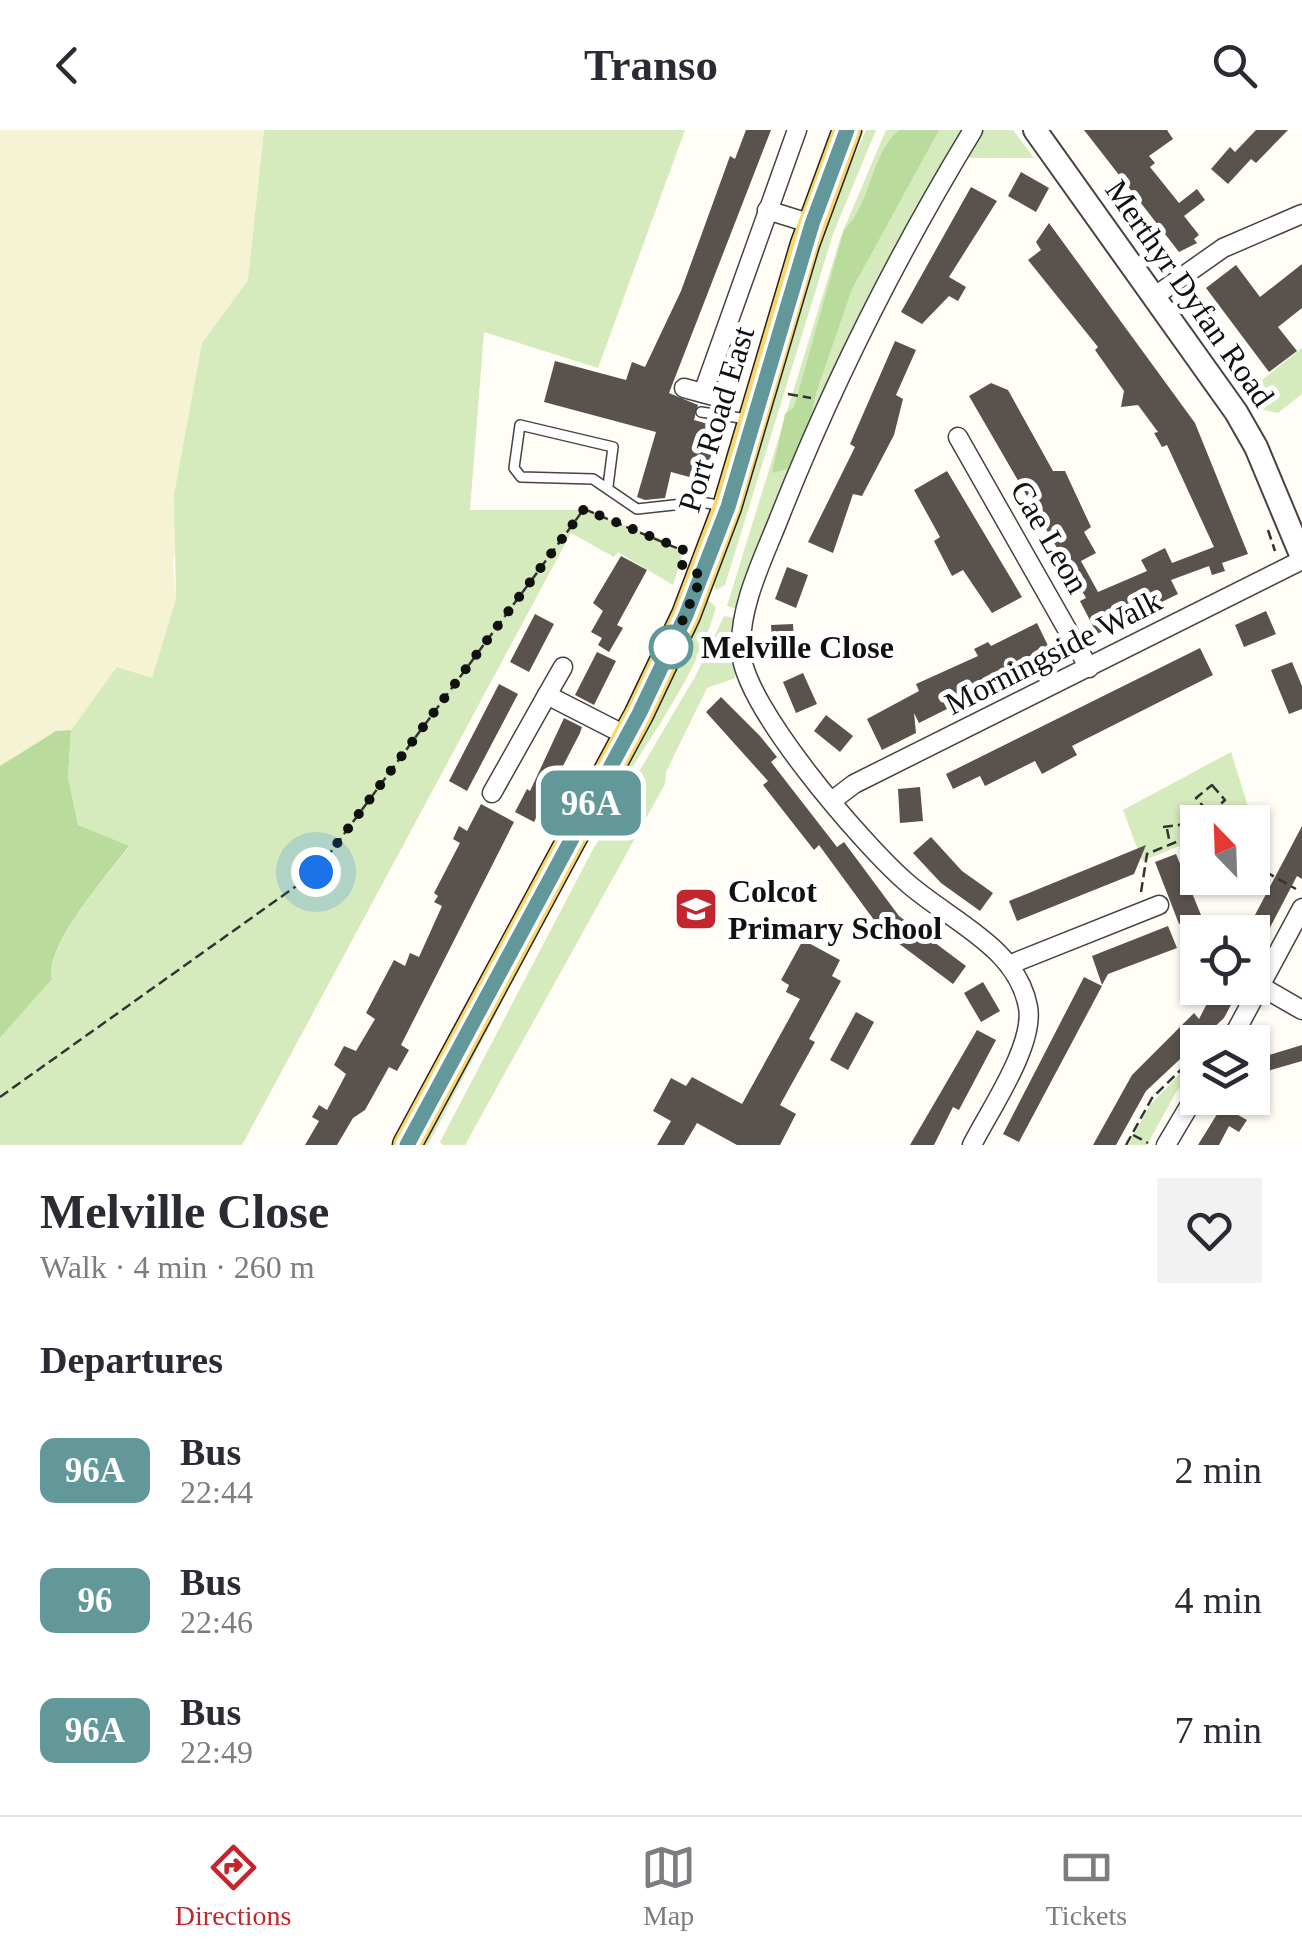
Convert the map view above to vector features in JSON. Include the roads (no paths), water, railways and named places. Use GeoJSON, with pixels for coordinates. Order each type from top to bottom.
{"type":"FeatureCollection","features":[{"type":"Feature","properties":{"kind":"main road","name":"Port Road East"},"geometry":{"type":"LineString","coordinates":[[407,1145],[627,736],[702,576],[728,507],[812,224],[847,130]]}},
{"type":"Feature","properties":{"kind":"street"},"geometry":{"type":"LineString","coordinates":[[725,400],[696,398],[797,130]]}},
{"type":"Feature","properties":{"kind":"street"},"geometry":{"type":"LineString","coordinates":[[972,1145],[1024,1046],[1029,1009],[1012,964],[904,880],[833,800],[768,717],[747,681],[741,652],[746,608],[828,403],[898,256],[973,130]]}},
{"type":"Feature","properties":{"kind":"street","name":"Merthyr Dyfan Road"},"geometry":{"type":"LineString","coordinates":[[1035,130],[1248,432],[1302,559]]}},
{"type":"Feature","properties":{"kind":"street"},"geometry":{"type":"LineString","coordinates":[[768,210],[812,224]]}},
{"type":"Feature","properties":{"kind":"street"},"geometry":{"type":"LineString","coordinates":[[1155,296],[1222,248],[1302,214]]}},
{"type":"Feature","properties":{"kind":"street","name":"Cae Leon"},"geometry":{"type":"LineString","coordinates":[[958,437],[1090,668]]}},
{"type":"Feature","properties":{"kind":"street","name":"Morningside Walk"},"geometry":{"type":"LineString","coordinates":[[833,800],[854,784],[1302,559]]}},
{"type":"Feature","properties":{"kind":"street"},"geometry":{"type":"LineString","coordinates":[[502,786],[564,667]]}},
{"type":"Feature","properties":{"kind":"street"},"geometry":{"type":"LineString","coordinates":[[547,695],[627,736]]}},
{"type":"Feature","properties":{"kind":"street"},"geometry":{"type":"LineString","coordinates":[[1012,964],[1153,907]]}},
{"type":"Feature","properties":{"kind":"street"},"geometry":{"type":"LineString","coordinates":[[1270,967],[1302,908]]}},
{"type":"Feature","properties":{"kind":"street"},"geometry":{"type":"LineString","coordinates":[[1270,992],[1302,1010]]}},
{"type":"Feature","properties":{"kind":"street"},"geometry":{"type":"LineString","coordinates":[[1166,1145],[1184,1115]]}},
{"type":"Feature","properties":{"kind":"lane"},"geometry":{"type":"LineString","coordinates":[[696,398],[754,422]]}},
{"type":"Feature","properties":{"kind":"lane"},"geometry":{"type":"LineString","coordinates":[[608,486],[579,477],[521,477],[514,468],[520,425],[613,447],[608,486],[612,496],[636,509],[666,509],[700,502],[728,507]]}},
{"type":"Feature","properties":{"kind":"place","name":"Melville Close"},"geometry":{"type":"Point","coordinates":[671,647]}},
{"type":"Feature","properties":{"kind":"place","name":"Colcot Primary School"},"geometry":{"type":"Point","coordinates":[696,909]}}]}
